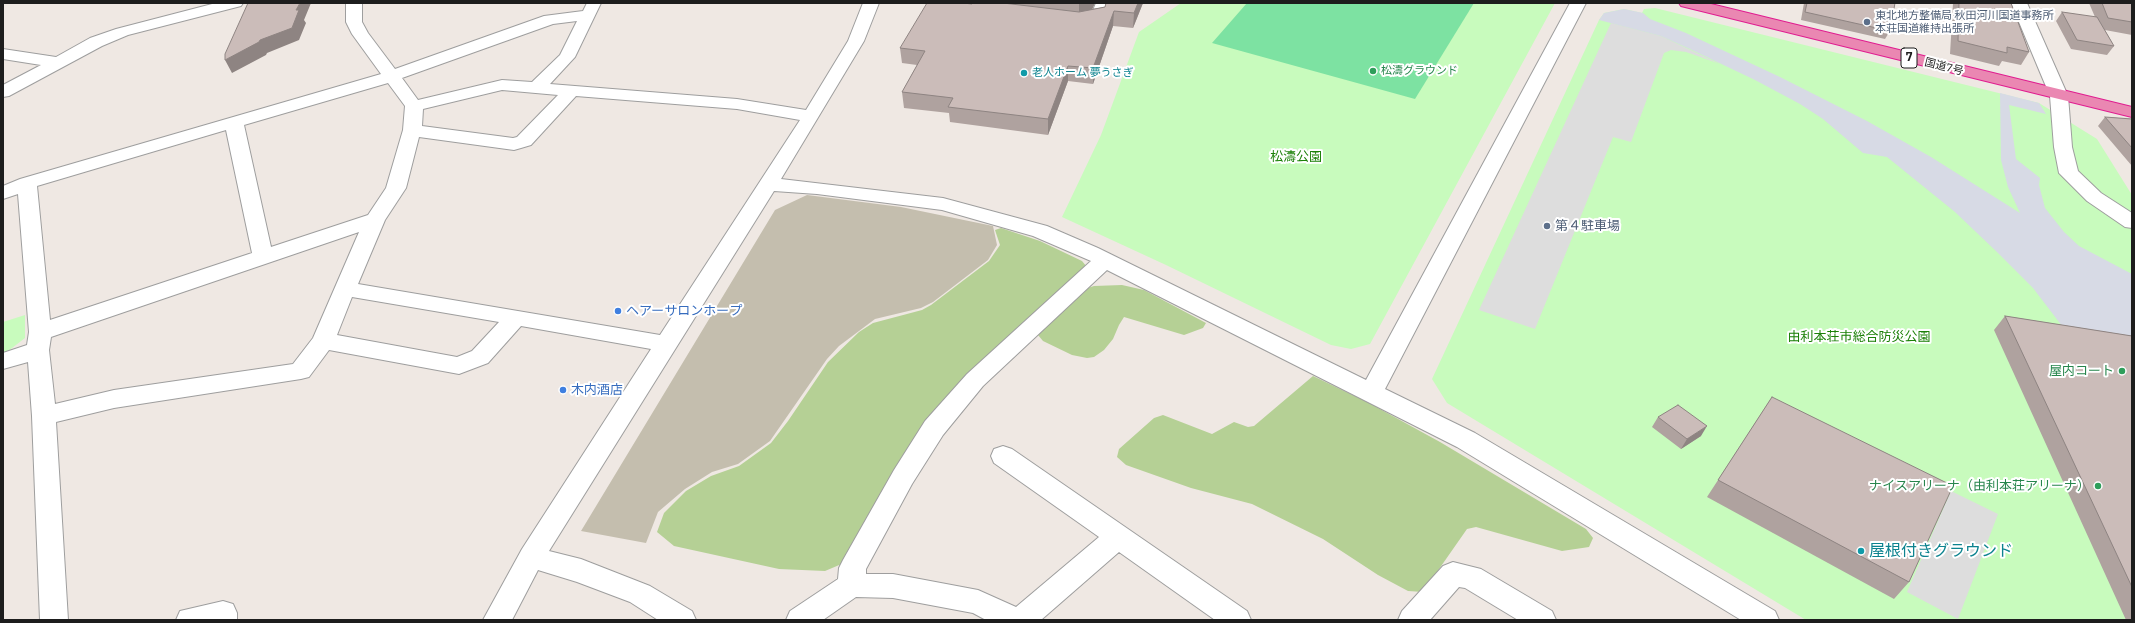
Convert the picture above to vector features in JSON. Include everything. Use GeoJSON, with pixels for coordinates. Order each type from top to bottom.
{"type":"FeatureCollection","features":[{"type":"Feature","properties":{"kind":"highway","name":"国道7号"},"geometry":{"type":"LineString","coordinates":[[1687,3],[2059,96],[2132,112]]}},
{"type":"Feature","properties":{"kind":"street"},"geometry":{"type":"LineString","coordinates":[[3,92],[96,42],[122,32],[235,3]]}},
{"type":"Feature","properties":{"kind":"street"},"geometry":{"type":"LineString","coordinates":[[44,416],[114,399],[288,374],[301,370],[324,341],[375,220],[396,188],[412,130],[414,106],[360,34],[354,22],[354,3]]}},
{"type":"Feature","properties":{"kind":"street"},"geometry":{"type":"LineString","coordinates":[[497,620],[531,557],[811,116],[856,41],[871,3]]}},
{"type":"Feature","properties":{"kind":"street"},"geometry":{"type":"LineString","coordinates":[[1064,18],[1079,20],[1098,17],[1104,3]]}},
{"type":"Feature","properties":{"kind":"street"},"geometry":{"type":"LineString","coordinates":[[1371,393],[1578,3]]}},
{"type":"Feature","properties":{"kind":"street"},"geometry":{"type":"LineString","coordinates":[[2019,3],[2059,96],[2063,147],[2069,173],[2094,197],[2132,222]]}},
{"type":"Feature","properties":{"kind":"street"},"geometry":{"type":"LineString","coordinates":[[3,193],[27,182],[392,76],[550,19],[591,9]]}},
{"type":"Feature","properties":{"kind":"street"},"geometry":{"type":"LineString","coordinates":[[536,88],[567,56],[591,9]]}},
{"type":"Feature","properties":{"kind":"street"},"geometry":{"type":"LineString","coordinates":[[3,54],[58,62]]}},
{"type":"Feature","properties":{"kind":"street"},"geometry":{"type":"LineString","coordinates":[[414,106],[502,85],[737,104],[811,116]]}},
{"type":"Feature","properties":{"kind":"street"},"geometry":{"type":"LineString","coordinates":[[412,130],[514,144],[524,141],[572,90]]}},
{"type":"Feature","properties":{"kind":"street"},"geometry":{"type":"LineString","coordinates":[[234,123],[264,256]]}},
{"type":"Feature","properties":{"kind":"street"},"geometry":{"type":"LineString","coordinates":[[27,182],[44,416],[54,620]]}},
{"type":"Feature","properties":{"kind":"street"},"geometry":{"type":"LineString","coordinates":[[767,184],[879,195],[943,204],[1040,231],[1105,260],[1466,440],[1765,620]]}},
{"type":"Feature","properties":{"kind":"street"},"geometry":{"type":"LineString","coordinates":[[3,361],[39,341],[66,322],[375,220]]}},
{"type":"Feature","properties":{"kind":"street"},"geometry":{"type":"LineString","coordinates":[[851,585],[853,568],[903,477],[934,428],[975,380],[1105,260]]}},
{"type":"Feature","properties":{"kind":"street"},"geometry":{"type":"LineString","coordinates":[[345,289],[516,317],[665,344]]}},
{"type":"Feature","properties":{"kind":"street"},"geometry":{"type":"LineString","coordinates":[[324,341],[459,366],[480,357],[516,317]]}},
{"type":"Feature","properties":{"kind":"street"},"geometry":{"type":"LineString","coordinates":[[1003,456],[1237,620]]}},
{"type":"Feature","properties":{"kind":"street"},"geometry":{"type":"LineString","coordinates":[[1021,620],[1118,536]]}},
{"type":"Feature","properties":{"kind":"street"},"geometry":{"type":"LineString","coordinates":[[531,557],[581,571],[640,594],[682,620]]}},
{"type":"Feature","properties":{"kind":"street"},"geometry":{"type":"LineString","coordinates":[[1412,620],[1453,574],[1472,577],[1542,620]]}},
{"type":"Feature","properties":{"kind":"street"},"geometry":{"type":"LineString","coordinates":[[800,620],[851,585],[893,586],[978,602],[1013,620]]}},
{"type":"Feature","properties":{"kind":"street"},"geometry":{"type":"LineString","coordinates":[[190,620],[223,613],[223,620]]}},
{"type":"Feature","properties":{"kind":"shaded area"},"geometry":{"type":"Polygon","coordinates":[[[1624,9],[1643,13],[1650,19],[1686,33],[1780,77],[1867,121],[1931,157],[2020,213],[2008,187],[2001,160],[2000,93],[2039,103],[2046,114],[2009,105],[2016,159],[2040,178],[2039,185],[2045,208],[2064,232],[2079,246],[2132,274],[2132,347],[2072,339],[2033,288],[1997,252],[1955,212],[1887,157],[1863,153],[1823,119],[1800,104],[1755,80],[1692,50],[1661,36],[1599,20],[1604,13],[1624,9]]]}},
{"type":"Feature","properties":{"kind":"shaded area","name":"第４駐車場"},"geometry":{"type":"Polygon","coordinates":[[[1611,23],[1661,36],[1720,64],[1686,52],[1671,50],[1664,53],[1631,142],[1613,137],[1535,329],[1479,310],[1611,23]]]}},
{"type":"Feature","properties":{"kind":"shaded area"},"geometry":{"type":"Polygon","coordinates":[[[807,195],[901,207],[993,226],[997,245],[988,260],[933,302],[921,308],[875,319],[839,346],[827,359],[770,441],[738,464],[712,472],[685,489],[658,512],[646,543],[581,531],[775,210],[807,195]]]}},
{"type":"Feature","properties":{"kind":"shaded area"},"geometry":{"type":"Polygon","coordinates":[[[1951,491],[1998,514],[1958,619],[1907,592],[1951,491]]]}},
{"type":"Feature","properties":{"kind":"green space","name":"松濤公園"},"geometry":{"type":"Polygon","coordinates":[[[1181,3],[1555,3],[1370,344],[1351,349],[1331,345],[1166,265],[1062,217],[1101,135],[1139,32],[1181,3]]]}},
{"type":"Feature","properties":{"kind":"green space","name":"松濤グラウンド"},"geometry":{"type":"Polygon","coordinates":[[[1247,3],[1474,3],[1415,99],[1212,43],[1247,3]]]}},
{"type":"Feature","properties":{"kind":"green space","name":"由利本荘市総合防災公園"},"geometry":{"type":"Polygon","coordinates":[[[1655,8],[2039,103],[2097,139],[2132,195],[2132,620],[1806,620],[1447,403],[1432,379],[1599,20],[1604,13],[1624,9],[1642,13],[1644,9],[1655,8]]]}},
{"type":"Feature","properties":{"kind":"green space"},"geometry":{"type":"Polygon","coordinates":[[[1001,228],[1040,241],[1082,261],[1087,267],[979,366],[844,563],[825,571],[779,569],[674,546],[657,532],[664,513],[686,491],[711,476],[739,466],[771,443],[788,421],[828,362],[859,332],[873,323],[922,310],[931,305],[989,261],[1000,245],[995,230],[1001,228]]]}},
{"type":"Feature","properties":{"kind":"green space"},"geometry":{"type":"Polygon","coordinates":[[[1122,285],[1144,290],[1206,323],[1203,328],[1184,335],[1124,317],[1113,339],[1104,350],[1094,357],[1087,358],[1072,355],[1043,341],[1038,335],[1040,329],[1081,290],[1094,286],[1122,285]]]}},
{"type":"Feature","properties":{"kind":"green space"},"geometry":{"type":"Polygon","coordinates":[[[25,315],[25,338],[3,355],[3,322],[25,315]]]}},
{"type":"Feature","properties":{"kind":"green space"},"geometry":{"type":"Polygon","coordinates":[[[1313,376],[1369,403],[1440,442],[1586,529],[1593,538],[1589,547],[1562,551],[1476,527],[1467,529],[1423,592],[1408,591],[1378,575],[1323,539],[1252,504],[1191,488],[1126,465],[1117,457],[1119,449],[1154,418],[1163,415],[1212,434],[1234,422],[1248,427],[1254,426],[1313,376]]]}},
{"type":"Feature","properties":{"kind":"building"},"geometry":{"type":"Polygon","coordinates":[[[248,3],[300,3],[296,10],[299,10],[292,28],[260,40],[259,42],[225,60],[225,54],[248,3]]]}},
{"type":"Feature","properties":{"kind":"building","name":"老人ホーム 夢うさぎ"},"geometry":{"type":"Polygon","coordinates":[[[927,3],[1003,3],[1079,12],[1105,7],[1106,3],[1138,3],[1134,13],[1114,11],[1093,68],[1068,66],[1048,119],[948,107],[953,98],[902,92],[925,51],[900,48],[927,3]]]}},
{"type":"Feature","properties":{"kind":"building"},"geometry":{"type":"Polygon","coordinates":[[[1807,3],[1895,3],[1890,31],[1805,12],[1807,3]]]}},
{"type":"Feature","properties":{"kind":"building"},"geometry":{"type":"Polygon","coordinates":[[[1959,3],[2011,3],[2029,52],[2007,47],[2007,53],[1958,41],[1959,3]]]}},
{"type":"Feature","properties":{"kind":"building"},"geometry":{"type":"Polygon","coordinates":[[[2102,3],[2132,3],[2132,22],[2108,18],[2102,3]]]}},
{"type":"Feature","properties":{"kind":"building"},"geometry":{"type":"Polygon","coordinates":[[[2062,12],[2097,17],[2114,46],[2077,40],[2062,12]]]}},
{"type":"Feature","properties":{"kind":"building"},"geometry":{"type":"Polygon","coordinates":[[[2105,117],[2132,119],[2132,148],[2105,117]]]}},
{"type":"Feature","properties":{"kind":"building","name":"ナイスアリーナ（由利本荘アリーナ）"},"geometry":{"type":"Polygon","coordinates":[[[2005,316],[2132,336],[2132,587],[2005,316]]]}},
{"type":"Feature","properties":{"kind":"building","name":"屋根付きグラウンド"},"geometry":{"type":"Polygon","coordinates":[[[1772,397],[1953,486],[1909,582],[1718,480],[1772,397]]]}},
{"type":"Feature","properties":{"kind":"building"},"geometry":{"type":"Polygon","coordinates":[[[1678,405],[1707,426],[1687,439],[1658,417],[1678,405]]]}},
{"type":"Feature","properties":{"kind":"place","name":"東北地方整備局 秋田河川国道事務所 本荘国道維持出張所"},"geometry":{"type":"Point","coordinates":[1867,22]}},
{"type":"Feature","properties":{"kind":"place","name":"松濤グラウンド"},"geometry":{"type":"Point","coordinates":[1373,71]}},
{"type":"Feature","properties":{"kind":"place","name":"老人ホーム 夢うさぎ"},"geometry":{"type":"Point","coordinates":[1024,73]}},
{"type":"Feature","properties":{"kind":"place","name":"第４駐車場"},"geometry":{"type":"Point","coordinates":[1547,226]}},
{"type":"Feature","properties":{"kind":"place","name":"ヘアーサロンホープ"},"geometry":{"type":"Point","coordinates":[618,311]}},
{"type":"Feature","properties":{"kind":"place","name":"屋内コート"},"geometry":{"type":"Point","coordinates":[2122,371]}},
{"type":"Feature","properties":{"kind":"place","name":"木内酒店"},"geometry":{"type":"Point","coordinates":[563,390]}},
{"type":"Feature","properties":{"kind":"place","name":"ナイスアリーナ（由利本荘アリーナ）"},"geometry":{"type":"Point","coordinates":[2098,486]}},
{"type":"Feature","properties":{"kind":"place","name":"屋根付きグラウンド"},"geometry":{"type":"Point","coordinates":[1861,551]}}]}
